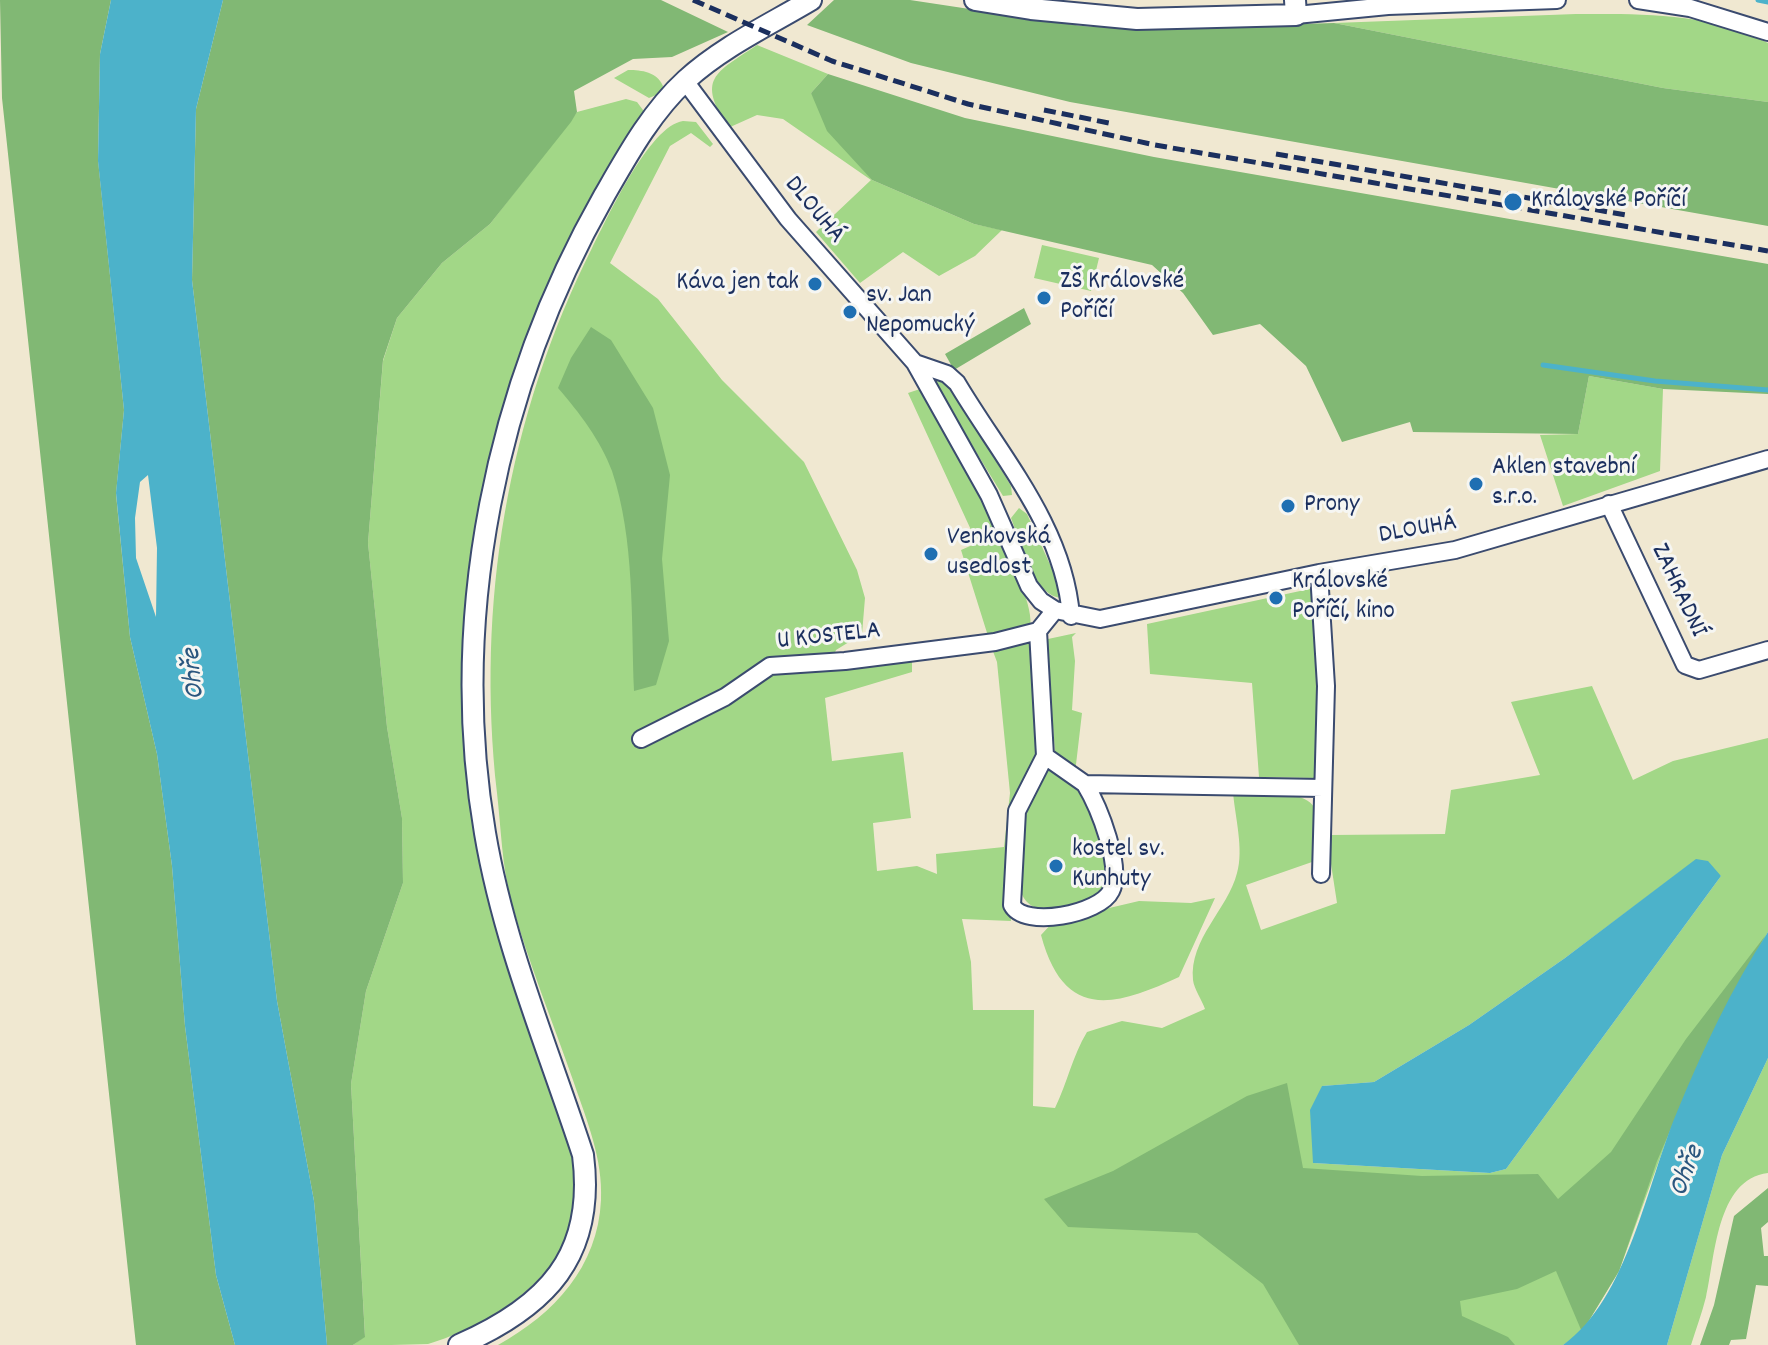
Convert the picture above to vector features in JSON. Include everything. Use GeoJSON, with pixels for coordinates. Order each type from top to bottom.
{"type":"FeatureCollection","features":[{"type":"Feature","properties":{"kind":"street"},"geometry":{"type":"LineString","coordinates":[[459,1345],[518,1315],[558,1278],[580,1228],[586,1180],[583,1155],[514,956],[485,831],[476,745],[477,608],[496,481],[537,338],[571,260],[611,185],[657,112],[685,81],[715,56],[811,0]]}},
{"type":"Feature","properties":{"kind":"street"},"geometry":{"type":"LineString","coordinates":[[975,0],[1031,9],[1137,19],[1295,7],[1557,0]]}},
{"type":"Feature","properties":{"kind":"street"},"geometry":{"type":"LineString","coordinates":[[1638,0],[1690,8],[1768,32]]}},
{"type":"Feature","properties":{"kind":"street","name":"DLOUHÁ"},"geometry":{"type":"LineString","coordinates":[[685,81],[788,219],[891,341],[915,363],[989,495],[1029,586],[1041,601],[1063,613],[1113,617],[1319,573],[1455,550],[1524,533],[1609,504],[1768,459]]}},
{"type":"Feature","properties":{"kind":"street","name":"DLOUHÁ"},"geometry":{"type":"LineString","coordinates":[[915,363],[947,374],[957,383],[1009,462],[1054,542],[1069,593],[1063,613]]}},
{"type":"Feature","properties":{"kind":"street","name":"ZAHRADNÍ"},"geometry":{"type":"LineString","coordinates":[[1609,504],[1685,665],[1699,670],[1768,650]]}},
{"type":"Feature","properties":{"kind":"street"},"geometry":{"type":"LineString","coordinates":[[1319,573],[1326,686],[1321,874]]}},
{"type":"Feature","properties":{"kind":"street"},"geometry":{"type":"LineString","coordinates":[[1045,756],[1085,784],[1101,811],[1115,879],[1111,891],[1098,908],[1030,917],[1020,914],[1012,905],[1017,811],[1045,756],[1038,631],[1063,613]]}},
{"type":"Feature","properties":{"kind":"street","name":"U KOSTELA"},"geometry":{"type":"LineString","coordinates":[[641,739],[725,697],[770,666],[845,661],[995,642],[1038,631]]}},
{"type":"Feature","properties":{"kind":"street"},"geometry":{"type":"LineString","coordinates":[[1085,784],[1323,788]]}},
{"type":"Feature","properties":{"kind":"green space"},"geometry":{"type":"Polygon","coordinates":[[[0,0],[111,0],[100,54],[98,160],[124,410],[116,494],[130,637],[157,754],[172,866],[185,1026],[216,1275],[235,1345],[136,1345],[2,98],[0,0]]]}},
{"type":"Feature","properties":{"kind":"green space"},"geometry":{"type":"Polygon","coordinates":[[[223,0],[661,0],[728,32],[672,57],[633,59],[574,91],[577,112],[571,122],[490,224],[442,263],[397,318],[383,360],[368,543],[387,727],[402,818],[403,883],[366,991],[351,1084],[365,1337],[353,1345],[327,1345],[314,1201],[277,1001],[192,280],[196,109],[223,0]]]}},
{"type":"Feature","properties":{"kind":"green space"},"geometry":{"type":"Polygon","coordinates":[[[834,0],[910,0],[1082,26],[1136,29],[1334,23],[1663,88],[1768,102],[1768,226],[1070,102],[911,63],[807,25],[834,0]]]}},
{"type":"Feature","properties":{"kind":"green space"},"geometry":{"type":"Polygon","coordinates":[[[1576,14],[1649,15],[1698,20],[1722,25],[1768,43],[1768,102],[1663,88],[1334,23],[1576,14]]]}},
{"type":"Feature","properties":{"kind":"green space"},"geometry":{"type":"Polygon","coordinates":[[[757,45],[828,74],[811,93],[872,180],[974,224],[1002,230],[975,256],[939,276],[903,252],[860,283],[816,232],[871,180],[783,119],[757,115],[728,128],[713,98],[712,87],[721,71],[757,45]]]}},
{"type":"Feature","properties":{"kind":"green space"},"geometry":{"type":"Polygon","coordinates":[[[628,70],[653,75],[663,86],[661,93],[649,98],[614,78],[628,70]]]}},
{"type":"Feature","properties":{"kind":"green space"},"geometry":{"type":"Polygon","coordinates":[[[828,74],[965,118],[1154,157],[1768,264],[1768,394],[1663,389],[1589,376],[1578,434],[1413,432],[1410,422],[1342,442],[1306,366],[1260,324],[1213,335],[1183,293],[1152,265],[974,224],[872,180],[827,131],[811,93],[828,74]]]}},
{"type":"Feature","properties":{"kind":"green space"},"geometry":{"type":"Polygon","coordinates":[[[626,99],[637,102],[646,114],[565,254],[529,332],[506,402],[486,486],[471,760],[569,1134],[575,1208],[569,1233],[557,1256],[541,1277],[499,1311],[476,1325],[428,1344],[353,1345],[365,1336],[351,1084],[366,991],[403,883],[402,818],[387,727],[368,543],[383,361],[397,318],[442,263],[490,224],[577,112],[626,99]]]}},
{"type":"Feature","properties":{"kind":"green space"},"geometry":{"type":"Polygon","coordinates":[[[683,121],[696,122],[713,144],[710,147],[691,133],[670,146],[610,263],[658,299],[722,380],[804,462],[857,570],[865,598],[862,634],[836,650],[828,670],[912,658],[912,672],[825,698],[832,761],[903,752],[911,818],[873,823],[877,871],[917,866],[937,874],[936,854],[1004,847],[1010,793],[997,662],[991,646],[1032,641],[1040,756],[1017,803],[1009,896],[1011,921],[962,919],[971,962],[973,1010],[1034,1010],[1033,1106],[1055,1108],[1087,1032],[1122,1021],[1162,1028],[1205,1009],[1193,980],[1193,965],[1203,938],[1237,873],[1239,843],[1233,792],[1291,795],[1311,803],[1316,811],[1317,829],[1312,862],[1246,885],[1261,930],[1337,903],[1329,851],[1330,835],[1445,834],[1451,790],[1540,775],[1511,702],[1592,686],[1633,780],[1673,761],[1768,738],[1768,932],[1706,1047],[1676,1114],[1619,1271],[1582,1332],[1563,1345],[498,1345],[537,1319],[569,1286],[582,1267],[598,1224],[601,1185],[593,1140],[525,946],[508,887],[492,722],[491,652],[495,582],[519,445],[538,378],[563,312],[592,248],[631,175],[643,155],[670,127],[683,121]],[[1696,860],[1469,1025],[1374,1082],[1322,1086],[1313,1163],[1490,1173],[1506,1169],[1721,876],[1696,860]]]}},
{"type":"Feature","properties":{"kind":"green space"},"geometry":{"type":"Polygon","coordinates":[[[1042,245],[1099,258],[1091,291],[1034,278],[1042,245]]]}},
{"type":"Feature","properties":{"kind":"green space"},"geometry":{"type":"Polygon","coordinates":[[[1024,308],[1031,324],[954,370],[945,354],[1024,308]]]}},
{"type":"Feature","properties":{"kind":"green space"},"geometry":{"type":"Polygon","coordinates":[[[591,327],[611,340],[653,408],[670,475],[662,559],[669,641],[656,685],[634,691],[628,552],[619,497],[612,471],[596,438],[558,388],[571,358],[591,327]]]}},
{"type":"Feature","properties":{"kind":"green space"},"geometry":{"type":"Polygon","coordinates":[[[933,375],[940,376],[955,393],[1011,486],[1012,495],[1003,496],[931,378],[933,375]]]}},
{"type":"Feature","properties":{"kind":"green space"},"geometry":{"type":"Polygon","coordinates":[[[1589,376],[1663,389],[1660,471],[1563,506],[1540,435],[1578,434],[1589,376]]]}},
{"type":"Feature","properties":{"kind":"green space"},"geometry":{"type":"Polygon","coordinates":[[[920,389],[927,394],[953,441],[1007,549],[1021,582],[1030,627],[988,636],[961,550],[977,543],[908,393],[920,389]]]}},
{"type":"Feature","properties":{"kind":"green space"},"geometry":{"type":"Polygon","coordinates":[[[1019,508],[1027,514],[1058,582],[1061,598],[1051,595],[1043,587],[1029,566],[1011,518],[1019,508]]]}},
{"type":"Feature","properties":{"kind":"green space"},"geometry":{"type":"Polygon","coordinates":[[[1314,588],[1320,688],[1316,778],[1259,777],[1252,683],[1150,674],[1147,624],[1314,588]]]}},
{"type":"Feature","properties":{"kind":"green space"},"geometry":{"type":"Polygon","coordinates":[[[1076,633],[1072,637],[1075,661],[1072,710],[1082,713],[1075,773],[1055,752],[1047,650],[1048,639],[1076,633]]]}},
{"type":"Feature","properties":{"kind":"green space"},"geometry":{"type":"Polygon","coordinates":[[[1049,767],[1069,780],[1089,806],[1110,875],[1108,887],[1093,901],[1056,911],[1034,907],[1026,901],[1020,883],[1021,844],[1026,817],[1049,767]]]}},
{"type":"Feature","properties":{"kind":"green space"},"geometry":{"type":"Polygon","coordinates":[[[1215,898],[1179,977],[1113,1000],[1094,1000],[1078,994],[1063,982],[1051,963],[1041,935],[1054,921],[1139,901],[1191,903],[1215,898]]]}},
{"type":"Feature","properties":{"kind":"green space"},"geometry":{"type":"Polygon","coordinates":[[[1765,936],[1706,1047],[1657,1161],[1619,1271],[1582,1332],[1556,1271],[1517,1289],[1460,1301],[1462,1316],[1508,1337],[1515,1345],[1299,1345],[1263,1284],[1197,1233],[1068,1227],[1044,1199],[1113,1171],[1247,1096],[1287,1083],[1303,1168],[1422,1176],[1538,1174],[1558,1199],[1611,1152],[1686,1039],[1765,936]]]}},
{"type":"Feature","properties":{"kind":"green space"},"geometry":{"type":"Polygon","coordinates":[[[1768,1058],[1768,1173],[1751,1178],[1728,1205],[1691,1345],[1667,1345],[1722,1155],[1768,1058]]]}},
{"type":"Feature","properties":{"kind":"green space"},"geometry":{"type":"Polygon","coordinates":[[[1768,1188],[1768,1222],[1761,1228],[1764,1256],[1768,1256],[1768,1286],[1756,1285],[1746,1339],[1731,1340],[1729,1345],[1700,1345],[1714,1305],[1734,1216],[1768,1188]]]}},
{"type":"Feature","properties":{"kind":"water","name":"Ohře"},"geometry":{"type":"Polygon","coordinates":[[[111,0],[223,0],[196,109],[192,280],[277,1001],[314,1201],[327,1345],[235,1345],[216,1275],[185,1026],[172,866],[157,754],[130,637],[116,493],[124,410],[98,161],[100,54],[111,0]],[[148,475],[140,482],[135,518],[136,558],[156,617],[157,548],[148,475]]]}},
{"type":"Feature","properties":{"kind":"water"},"geometry":{"type":"Polygon","coordinates":[[[1696,859],[1708,861],[1721,876],[1506,1169],[1490,1173],[1313,1163],[1310,1110],[1322,1086],[1374,1082],[1469,1025],[1565,958],[1696,859]]]}},
{"type":"Feature","properties":{"kind":"water","name":"Ohře"},"geometry":{"type":"Polygon","coordinates":[[[1768,932],[1768,1058],[1722,1155],[1667,1345],[1563,1345],[1585,1325],[1620,1270],[1666,1141],[1697,1066],[1730,997],[1768,932]]]}},
{"type":"Feature","properties":{"kind":"waterway"},"geometry":{"type":"LineString","coordinates":[[1758,0],[1768,2]]}},
{"type":"Feature","properties":{"kind":"waterway"},"geometry":{"type":"LineString","coordinates":[[1543,365],[1655,381],[1768,390]]}},
{"type":"Feature","properties":{"kind":"railway"},"geometry":{"type":"LineString","coordinates":[[693,0],[832,61],[968,104],[1155,145],[1768,251]]}},
{"type":"Feature","properties":{"kind":"railway"},"geometry":{"type":"LineString","coordinates":[[1044,110],[1114,124]]}},
{"type":"Feature","properties":{"kind":"railway"},"geometry":{"type":"LineString","coordinates":[[1276,154],[1626,215]]}},
{"type":"Feature","properties":{"kind":"place","name":"Královské Poříčí"},"geometry":{"type":"Point","coordinates":[1513,202]}},
{"type":"Feature","properties":{"kind":"place","name":"Káva jen tak"},"geometry":{"type":"Point","coordinates":[815,284]}},
{"type":"Feature","properties":{"kind":"place","name":"ZŠ Královské Poříčí"},"geometry":{"type":"Point","coordinates":[1044,298]}},
{"type":"Feature","properties":{"kind":"place","name":"sv. Jan Nepomucký"},"geometry":{"type":"Point","coordinates":[850,312]}},
{"type":"Feature","properties":{"kind":"place","name":"Aklen stavební s.r.o."},"geometry":{"type":"Point","coordinates":[1476,484]}},
{"type":"Feature","properties":{"kind":"place","name":"Prony"},"geometry":{"type":"Point","coordinates":[1288,506]}},
{"type":"Feature","properties":{"kind":"place","name":"Venkovská usedlost"},"geometry":{"type":"Point","coordinates":[931,554]}},
{"type":"Feature","properties":{"kind":"place","name":"Královské Poříčí, kino"},"geometry":{"type":"Point","coordinates":[1276,598]}},
{"type":"Feature","properties":{"kind":"place","name":"kostel sv. Kunhuty"},"geometry":{"type":"Point","coordinates":[1056,866]}}]}
